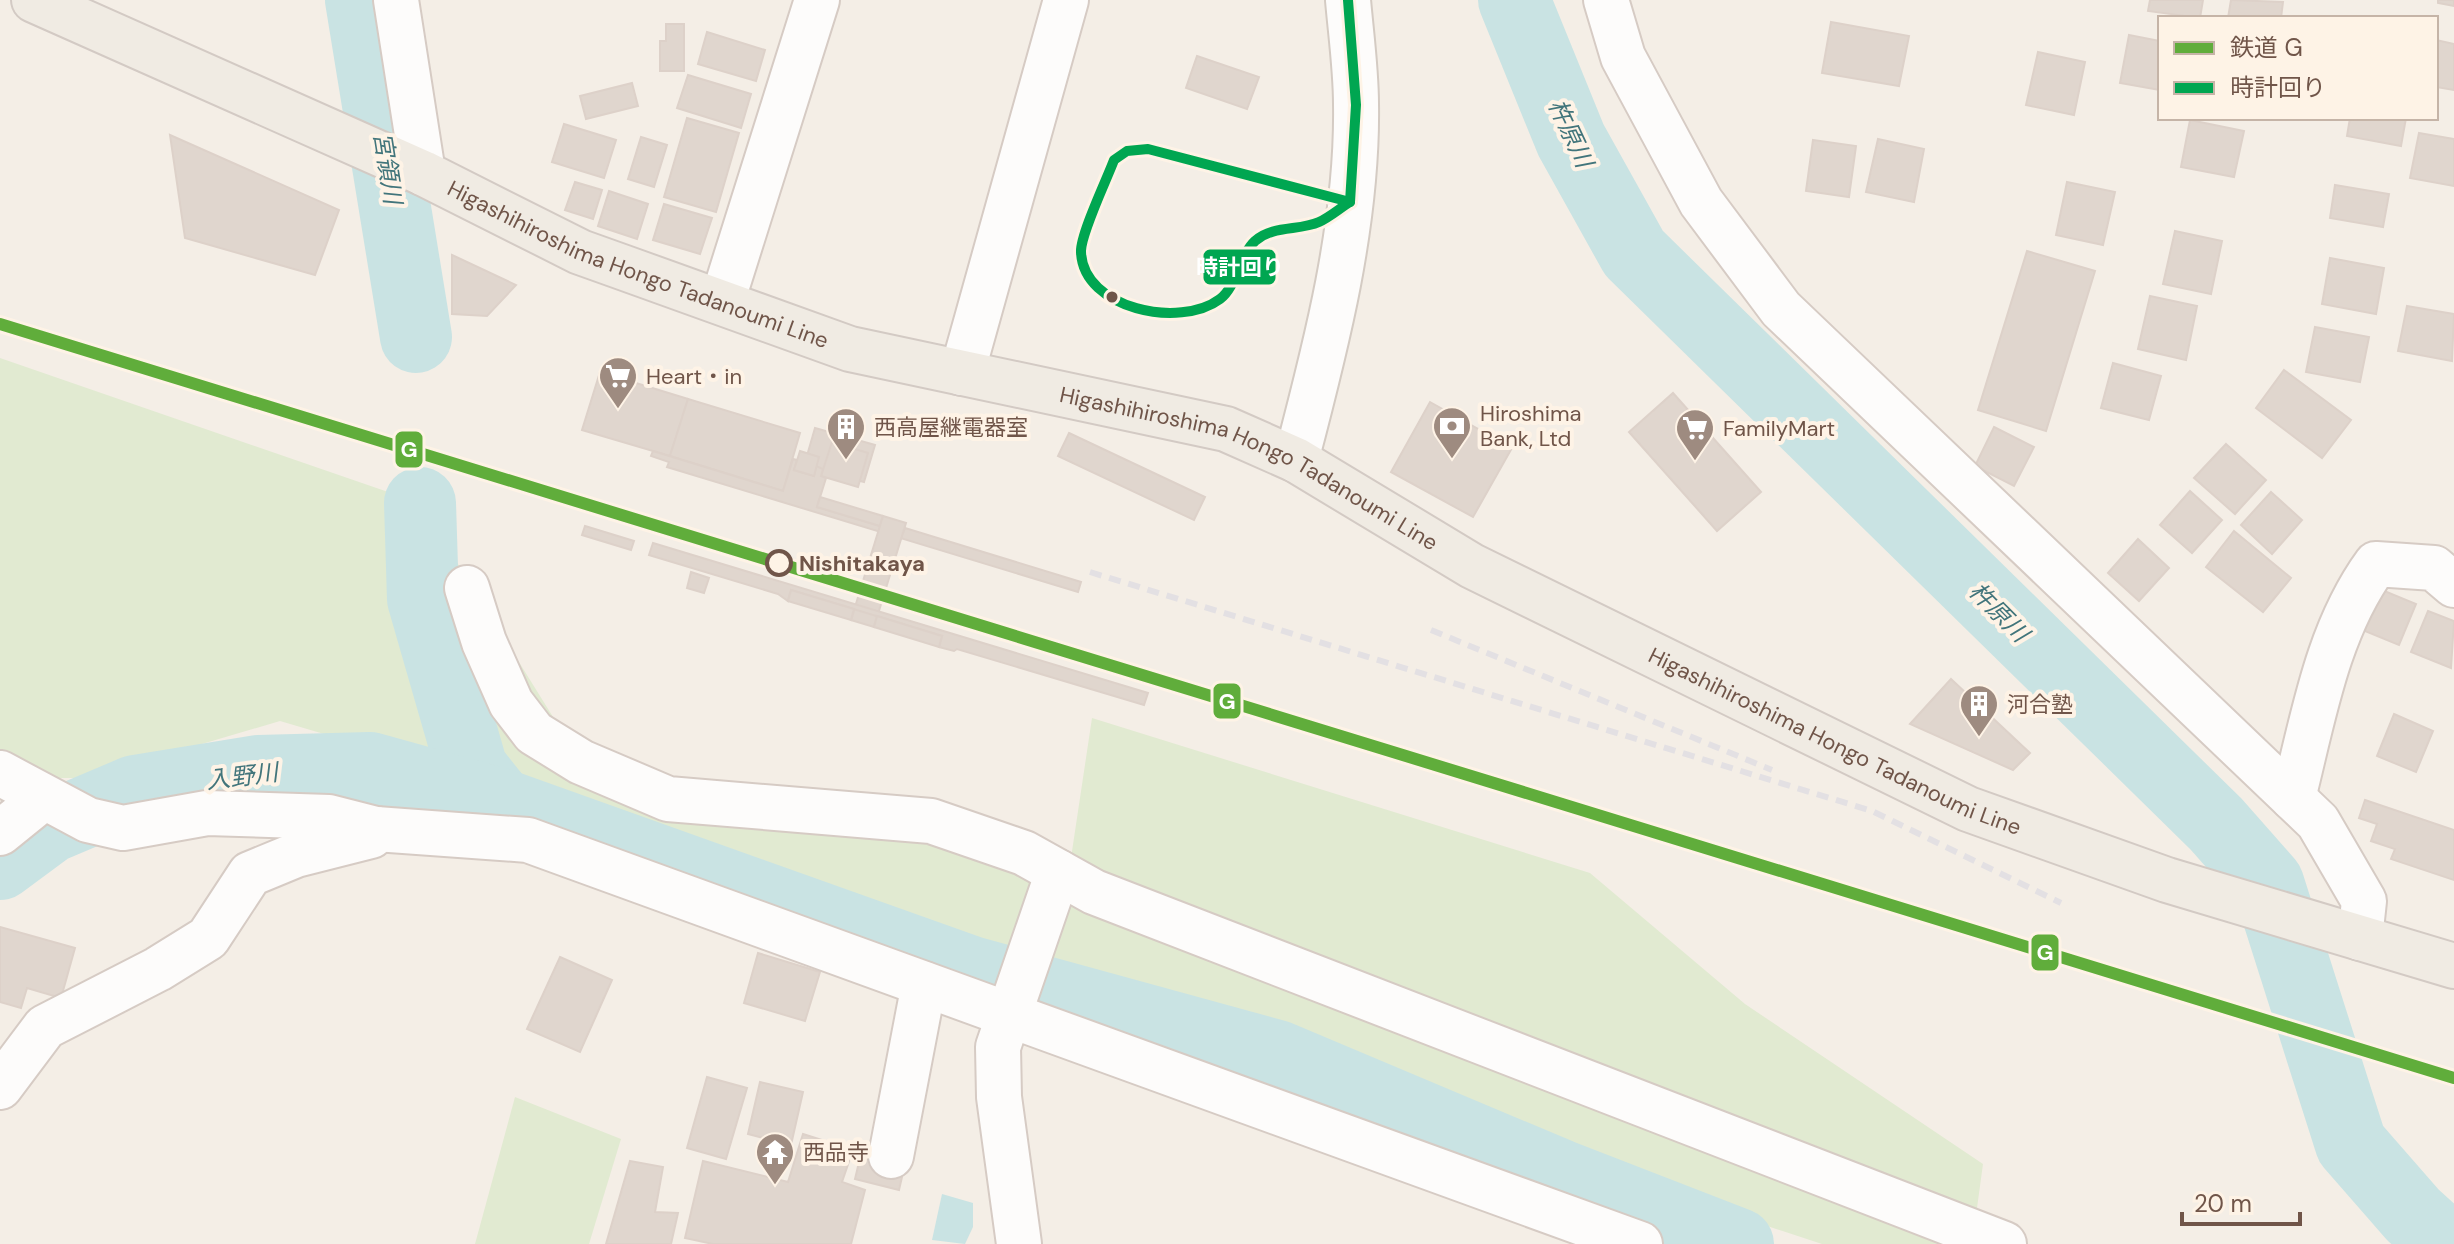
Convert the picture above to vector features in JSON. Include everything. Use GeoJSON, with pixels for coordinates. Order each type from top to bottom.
{"type":"FeatureCollection","features":[{"type":"Feature","properties":{"kind":"main road","name":"Higashihiroshima Hongo Tadanoumi Line"},"geometry":{"type":"LineString","coordinates":[[34,0],[423,173],[580,252],[850,349],[1226,429],[1296,460],[1472,566],[1968,809],[2167,880],[2454,966]]}},
{"type":"Feature","properties":{"kind":"street"},"geometry":{"type":"LineString","coordinates":[[396,0],[423,173]]}},
{"type":"Feature","properties":{"kind":"street"},"geometry":{"type":"LineString","coordinates":[[722,302],[817,0]]}},
{"type":"Feature","properties":{"kind":"street"},"geometry":{"type":"LineString","coordinates":[[962,373],[1066,0]]}},
{"type":"Feature","properties":{"kind":"street"},"geometry":{"type":"LineString","coordinates":[[1296,460],[1330,316],[1350,202],[1356,105],[1348,0]]}},
{"type":"Feature","properties":{"kind":"street"},"geometry":{"type":"LineString","coordinates":[[1606,0],[1623,57],[1701,202],[1781,309],[2318,822],[2364,901],[2360,938]]}},
{"type":"Feature","properties":{"kind":"street"},"geometry":{"type":"LineString","coordinates":[[2293,798],[2324,674],[2359,587],[2376,564],[2434,568],[2454,585]]}},
{"type":"Feature","properties":{"kind":"street"},"geometry":{"type":"LineString","coordinates":[[467,588],[484,642],[511,703],[534,733],[581,762],[668,799],[931,821],[1024,853],[1053,887],[1094,892],[2004,1244]]}},
{"type":"Feature","properties":{"kind":"street"},"geometry":{"type":"LineString","coordinates":[[0,773],[42,799],[88,820],[123,828],[222,813],[329,817],[376,829],[528,840],[924,984],[1011,1005],[1640,1244]]}},
{"type":"Feature","properties":{"kind":"street"},"geometry":{"type":"LineString","coordinates":[[0,833],[42,799]]}},
{"type":"Feature","properties":{"kind":"street"},"geometry":{"type":"LineString","coordinates":[[0,1087],[45,1027],[158,969],[208,938],[250,874],[296,855],[371,836],[376,829]]}},
{"type":"Feature","properties":{"kind":"street"},"geometry":{"type":"LineString","coordinates":[[1019,1244],[999,1097],[998,1047],[1053,887]]}},
{"type":"Feature","properties":{"kind":"street"},"geometry":{"type":"LineString","coordinates":[[891,1156],[924,984]]}},
{"type":"Feature","properties":{"kind":"green space"},"geometry":{"type":"Polygon","coordinates":[[[0,358],[420,503],[581,762],[943,842],[1948,1219],[1071,858],[1092,718],[1590,873],[1745,1004],[1983,1164],[1974,1230],[1997,1244],[1822,1244],[1605,1173],[1308,1050],[839,901],[538,792],[456,773],[280,721],[87,778],[41,778],[0,757],[0,358]]]}},
{"type":"Feature","properties":{"kind":"green space"},"geometry":{"type":"Polygon","coordinates":[[[515,1097],[621,1139],[589,1244],[475,1244],[515,1097]]]}},
{"type":"Feature","properties":{"kind":"water"},"geometry":{"type":"Polygon","coordinates":[[[942,1194],[973,1203],[973,1227],[965,1244],[932,1240],[942,1194]]]}},
{"type":"Feature","properties":{"kind":"building"},"geometry":{"type":"Polygon","coordinates":[[[2150,0],[2203,0],[2200,16],[2148,11],[2150,0]]]}},
{"type":"Feature","properties":{"kind":"building"},"geometry":{"type":"Polygon","coordinates":[[[2231,0],[2283,2],[2281,16],[2228,16],[2231,0]]]}},
{"type":"Feature","properties":{"kind":"building"},"geometry":{"type":"Polygon","coordinates":[[[2438,0],[2454,0],[2454,6],[2438,3],[2438,0]]]}},
{"type":"Feature","properties":{"kind":"building"},"geometry":{"type":"Polygon","coordinates":[[[1831,22],[1909,36],[1899,86],[1822,73],[1831,22]]]}},
{"type":"Feature","properties":{"kind":"building"},"geometry":{"type":"Polygon","coordinates":[[[666,24],[684,24],[684,71],[660,71],[660,41],[666,41],[666,24]]]}},
{"type":"Feature","properties":{"kind":"building"},"geometry":{"type":"Polygon","coordinates":[[[707,32],[765,50],[756,81],[698,64],[707,32]]]}},
{"type":"Feature","properties":{"kind":"building"},"geometry":{"type":"Polygon","coordinates":[[[2129,35],[2158,41],[2158,90],[2120,83],[2129,35]]]}},
{"type":"Feature","properties":{"kind":"building"},"geometry":{"type":"Polygon","coordinates":[[[2438,40],[2454,44],[2454,90],[2438,87],[2438,40]]]}},
{"type":"Feature","properties":{"kind":"building"},"geometry":{"type":"Polygon","coordinates":[[[2038,52],[2085,62],[2074,115],[2026,105],[2038,52]]]}},
{"type":"Feature","properties":{"kind":"building"},"geometry":{"type":"Polygon","coordinates":[[[1197,56],[1259,77],[1247,109],[1186,88],[1197,56]]]}},
{"type":"Feature","properties":{"kind":"building"},"geometry":{"type":"Polygon","coordinates":[[[688,75],[751,94],[741,128],[677,108],[688,75]]]}},
{"type":"Feature","properties":{"kind":"building"},"geometry":{"type":"Polygon","coordinates":[[[632,83],[638,106],[586,119],[580,96],[632,83]]]}},
{"type":"Feature","properties":{"kind":"building"},"geometry":{"type":"Polygon","coordinates":[[[687,118],[739,133],[716,212],[664,197],[687,118]]]}},
{"type":"Feature","properties":{"kind":"building"},"geometry":{"type":"Polygon","coordinates":[[[2190,120],[2244,131],[2234,177],[2181,167],[2190,120]]]}},
{"type":"Feature","properties":{"kind":"building"},"geometry":{"type":"Polygon","coordinates":[[[2350,120],[2406,120],[2401,146],[2347,136],[2350,120]]]}},
{"type":"Feature","properties":{"kind":"building"},"geometry":{"type":"Polygon","coordinates":[[[564,124],[616,140],[604,178],[552,162],[564,124]]]}},
{"type":"Feature","properties":{"kind":"building"},"geometry":{"type":"Polygon","coordinates":[[[2419,133],[2454,139],[2454,186],[2410,178],[2419,133]]]}},
{"type":"Feature","properties":{"kind":"building"},"geometry":{"type":"Polygon","coordinates":[[[170,135],[339,210],[315,275],[185,238],[170,135]]]}},
{"type":"Feature","properties":{"kind":"building"},"geometry":{"type":"Polygon","coordinates":[[[641,137],[667,145],[654,187],[628,179],[641,137]]]}},
{"type":"Feature","properties":{"kind":"building"},"geometry":{"type":"Polygon","coordinates":[[[1878,139],[1924,149],[1914,202],[1866,192],[1878,139]]]}},
{"type":"Feature","properties":{"kind":"building"},"geometry":{"type":"Polygon","coordinates":[[[1813,140],[1856,146],[1849,197],[1806,191],[1813,140]]]}},
{"type":"Feature","properties":{"kind":"building"},"geometry":{"type":"Polygon","coordinates":[[[575,182],[602,190],[593,219],[565,210],[575,182]]]}},
{"type":"Feature","properties":{"kind":"building"},"geometry":{"type":"Polygon","coordinates":[[[2067,182],[2115,192],[2103,245],[2056,235],[2067,182]]]}},
{"type":"Feature","properties":{"kind":"building"},"geometry":{"type":"Polygon","coordinates":[[[2335,185],[2389,194],[2383,227],[2330,218],[2335,185]]]}},
{"type":"Feature","properties":{"kind":"building"},"geometry":{"type":"Polygon","coordinates":[[[609,191],[648,204],[637,239],[598,226],[609,191]]]}},
{"type":"Feature","properties":{"kind":"building"},"geometry":{"type":"Polygon","coordinates":[[[664,204],[712,218],[700,254],[653,240],[664,204]]]}},
{"type":"Feature","properties":{"kind":"building"},"geometry":{"type":"Polygon","coordinates":[[[2175,231],[2222,241],[2211,294],[2163,284],[2175,231]]]}},
{"type":"Feature","properties":{"kind":"building"},"geometry":{"type":"Polygon","coordinates":[[[2027,251],[2095,271],[2046,431],[1978,410],[2027,251]]]}},
{"type":"Feature","properties":{"kind":"building"},"geometry":{"type":"Polygon","coordinates":[[[452,255],[516,285],[487,316],[452,314],[452,255]]]}},
{"type":"Feature","properties":{"kind":"building"},"geometry":{"type":"Polygon","coordinates":[[[2330,258],[2384,268],[2376,314],[2322,304],[2330,258]]]}},
{"type":"Feature","properties":{"kind":"building"},"geometry":{"type":"Polygon","coordinates":[[[2150,296],[2197,306],[2186,360],[2138,349],[2150,296]]]}},
{"type":"Feature","properties":{"kind":"building"},"geometry":{"type":"Polygon","coordinates":[[[2407,306],[2454,314],[2452,361],[2398,351],[2407,306]]]}},
{"type":"Feature","properties":{"kind":"building"},"geometry":{"type":"Polygon","coordinates":[[[2315,327],[2369,337],[2360,382],[2306,372],[2315,327]]]}},
{"type":"Feature","properties":{"kind":"building"},"geometry":{"type":"Polygon","coordinates":[[[2113,363],[2161,376],[2149,420],[2101,408],[2113,363]]]}},
{"type":"Feature","properties":{"kind":"building"},"geometry":{"type":"Polygon","coordinates":[[[2284,370],[2351,420],[2322,458],[2256,408],[2284,370]]]}},
{"type":"Feature","properties":{"kind":"building"},"geometry":{"type":"Polygon","coordinates":[[[600,372],[688,399],[670,456],[582,430],[600,372]]]}},
{"type":"Feature","properties":{"kind":"building","name":"FamilyMart"},"geometry":{"type":"Polygon","coordinates":[[[1673,393],[1761,492],[1717,531],[1629,432],[1673,393]]]}},
{"type":"Feature","properties":{"kind":"building","name":"Nishitakaya"},"geometry":{"type":"Polygon","coordinates":[[[688,399],[800,433],[783,491],[670,456],[688,399]]]}},
{"type":"Feature","properties":{"kind":"building","name":"Hiroshima Bank, Ltd"},"geometry":{"type":"Polygon","coordinates":[[[1430,402],[1512,448],[1473,517],[1391,472],[1430,402]]]}},
{"type":"Feature","properties":{"kind":"building"},"geometry":{"type":"Polygon","coordinates":[[[1994,427],[2034,447],[2014,486],[1975,466],[1994,427]]]}},
{"type":"Feature","properties":{"kind":"building"},"geometry":{"type":"Polygon","coordinates":[[[815,428],[875,445],[864,482],[804,466],[815,428]]]}},
{"type":"Feature","properties":{"kind":"building"},"geometry":{"type":"Polygon","coordinates":[[[1069,433],[1205,497],[1194,520],[1058,456],[1069,433]]]}},
{"type":"Feature","properties":{"kind":"building","name":"西高屋継電器室"},"geometry":{"type":"Polygon","coordinates":[[[832,442],[868,453],[858,487],[821,476],[832,442]]]}},
{"type":"Feature","properties":{"kind":"building"},"geometry":{"type":"Polygon","coordinates":[[[2226,444],[2266,480],[2235,514],[2194,478],[2226,444]]]}},
{"type":"Feature","properties":{"kind":"building"},"geometry":{"type":"Polygon","coordinates":[[[653,451],[783,491],[793,459],[797,460],[794,470],[814,476],[816,466],[823,469],[821,476],[826,478],[817,507],[903,533],[905,528],[1081,582],[1078,592],[667,467],[669,462],[651,456],[653,451]]]}},
{"type":"Feature","properties":{"kind":"building"},"geometry":{"type":"Polygon","coordinates":[[[800,451],[819,457],[814,476],[794,470],[800,451]]]}},
{"type":"Feature","properties":{"kind":"building"},"geometry":{"type":"Polygon","coordinates":[[[2190,491],[2222,520],[2192,553],[2160,525],[2190,491]]]}},
{"type":"Feature","properties":{"kind":"building"},"geometry":{"type":"Polygon","coordinates":[[[2271,492],[2302,520],[2272,554],[2241,525],[2271,492]]]}},
{"type":"Feature","properties":{"kind":"building"},"geometry":{"type":"Polygon","coordinates":[[[820,497],[883,516],[880,526],[817,507],[820,497]]]}},
{"type":"Feature","properties":{"kind":"building"},"geometry":{"type":"Polygon","coordinates":[[[883,516],[906,523],[874,627],[851,620],[883,516]]]}},
{"type":"Feature","properties":{"kind":"building"},"geometry":{"type":"Polygon","coordinates":[[[585,526],[634,541],[631,550],[582,535],[585,526]]]}},
{"type":"Feature","properties":{"kind":"building"},"geometry":{"type":"Polygon","coordinates":[[[2234,531],[2291,578],[2263,612],[2206,567],[2234,531]]]}},
{"type":"Feature","properties":{"kind":"building"},"geometry":{"type":"Polygon","coordinates":[[[2138,539],[2169,568],[2139,601],[2108,573],[2138,539]]]}},
{"type":"Feature","properties":{"kind":"building"},"geometry":{"type":"Polygon","coordinates":[[[653,543],[1148,693],[1144,705],[957,649],[939,647],[942,636],[791,590],[788,601],[778,594],[649,555],[653,543]]]}},
{"type":"Feature","properties":{"kind":"building"},"geometry":{"type":"Polygon","coordinates":[[[691,572],[709,578],[704,593],[687,588],[691,572]]]}},
{"type":"Feature","properties":{"kind":"building"},"geometry":{"type":"Polygon","coordinates":[[[2377,588],[2416,604],[2399,645],[2360,629],[2377,588]]]}},
{"type":"Feature","properties":{"kind":"building"},"geometry":{"type":"Polygon","coordinates":[[[791,590],[854,609],[851,620],[788,601],[791,590]]]}},
{"type":"Feature","properties":{"kind":"building"},"geometry":{"type":"Polygon","coordinates":[[[2428,611],[2454,621],[2451,668],[2411,652],[2428,611]]]}},
{"type":"Feature","properties":{"kind":"building"},"geometry":{"type":"Polygon","coordinates":[[[877,616],[942,636],[939,647],[874,627],[877,616]]]}},
{"type":"Feature","properties":{"kind":"building","name":"河合塾"},"geometry":{"type":"Polygon","coordinates":[[[1951,679],[2030,753],[2013,770],[1910,724],[1951,679]]]}},
{"type":"Feature","properties":{"kind":"building"},"geometry":{"type":"Polygon","coordinates":[[[2394,714],[2433,731],[2416,772],[2377,756],[2394,714]]]}},
{"type":"Feature","properties":{"kind":"building"},"geometry":{"type":"Polygon","coordinates":[[[2365,800],[2454,830],[2454,880],[2391,859],[2395,849],[2371,841],[2377,824],[2359,818],[2365,800]]]}},
{"type":"Feature","properties":{"kind":"building"},"geometry":{"type":"Polygon","coordinates":[[[0,927],[75,948],[61,998],[27,988],[21,1008],[0,1002],[0,927]]]}},
{"type":"Feature","properties":{"kind":"building"},"geometry":{"type":"Polygon","coordinates":[[[758,953],[820,972],[805,1021],[744,1003],[758,953]]]}},
{"type":"Feature","properties":{"kind":"building"},"geometry":{"type":"Polygon","coordinates":[[[560,957],[612,980],[580,1052],[527,1029],[560,957]]]}},
{"type":"Feature","properties":{"kind":"building"},"geometry":{"type":"Polygon","coordinates":[[[707,1077],[747,1088],[726,1159],[687,1148],[707,1077]]]}},
{"type":"Feature","properties":{"kind":"building"},"geometry":{"type":"Polygon","coordinates":[[[760,1082],[803,1092],[791,1145],[748,1134],[760,1082]]]}},
{"type":"Feature","properties":{"kind":"building","name":"西品寺"},"geometry":{"type":"Polygon","coordinates":[[[803,1134],[853,1150],[842,1182],[865,1190],[851,1244],[713,1244],[685,1238],[703,1161],[788,1182],[803,1134]]]}},
{"type":"Feature","properties":{"kind":"building"},"geometry":{"type":"Polygon","coordinates":[[[861,1154],[905,1164],[899,1190],[855,1179],[861,1154]]]}},
{"type":"Feature","properties":{"kind":"building"},"geometry":{"type":"Polygon","coordinates":[[[630,1161],[663,1167],[655,1212],[678,1213],[671,1244],[606,1244],[630,1161]]]}},
{"type":"Feature","properties":{"kind":"waterway","name":"宮領川"},"geometry":{"type":"LineString","coordinates":[[361,0],[416,337]]}},
{"type":"Feature","properties":{"kind":"waterway","name":"杵原川"},"geometry":{"type":"LineString","coordinates":[[1514,0],[1571,140],[1634,253],[2216,824],[2268,883],[2351,1144],[2413,1215],[2445,1244]]}},
{"type":"Feature","properties":{"kind":"waterway","name":"宮領川"},"geometry":{"type":"LineString","coordinates":[[420,503],[423,599],[472,769],[500,804]]}},
{"type":"Feature","properties":{"kind":"waterway","name":"入野川"},"geometry":{"type":"LineString","coordinates":[[0,864],[50,827],[135,791],[258,771],[370,768],[500,804],[971,972],[1277,1056],[1560,1175],[1738,1244]]}},
{"type":"Feature","properties":{"kind":"railway"},"geometry":{"type":"LineString","coordinates":[[1090,572],[1872,811],[2061,903]]}},
{"type":"Feature","properties":{"kind":"railway"},"geometry":{"type":"LineString","coordinates":[[1431,630],[1772,770]]}},
{"type":"Feature","properties":{"kind":"rail line","name":"G"},"geometry":{"type":"LineString","coordinates":[[0,324],[2454,1078]]}},
{"type":"Feature","properties":{"kind":"transit line","name":"時計回り"},"geometry":{"type":"LineString","coordinates":[[1348,0],[1356,105],[1350,202]]}},
{"type":"Feature","properties":{"kind":"transit line","name":"時計回り"},"geometry":{"type":"LineString","coordinates":[[1148,149],[1350,202],[1319,222],[1278,230],[1255,241],[1226,293],[1203,308],[1182,312],[1136,308],[1115,300],[1098,288],[1086,272],[1081,252],[1089,220],[1114,160],[1127,151],[1148,149]]}},
{"type":"Feature","properties":{"kind":"place","name":"Heart・in"},"geometry":{"type":"Point","coordinates":[618,410]}},
{"type":"Feature","properties":{"kind":"place","name":"Hiroshima Bank, Ltd"},"geometry":{"type":"Point","coordinates":[1452,460]}},
{"type":"Feature","properties":{"kind":"place","name":"西高屋継電器室"},"geometry":{"type":"Point","coordinates":[846,461]}},
{"type":"Feature","properties":{"kind":"place","name":"FamilyMart"},"geometry":{"type":"Point","coordinates":[1695,462]}},
{"type":"Feature","properties":{"kind":"place","name":"Nishitakaya"},"geometry":{"type":"Point","coordinates":[779,563]}},
{"type":"Feature","properties":{"kind":"place","name":"河合塾"},"geometry":{"type":"Point","coordinates":[1979,738]}},
{"type":"Feature","properties":{"kind":"place","name":"西品寺"},"geometry":{"type":"Point","coordinates":[775,1186]}}]}
